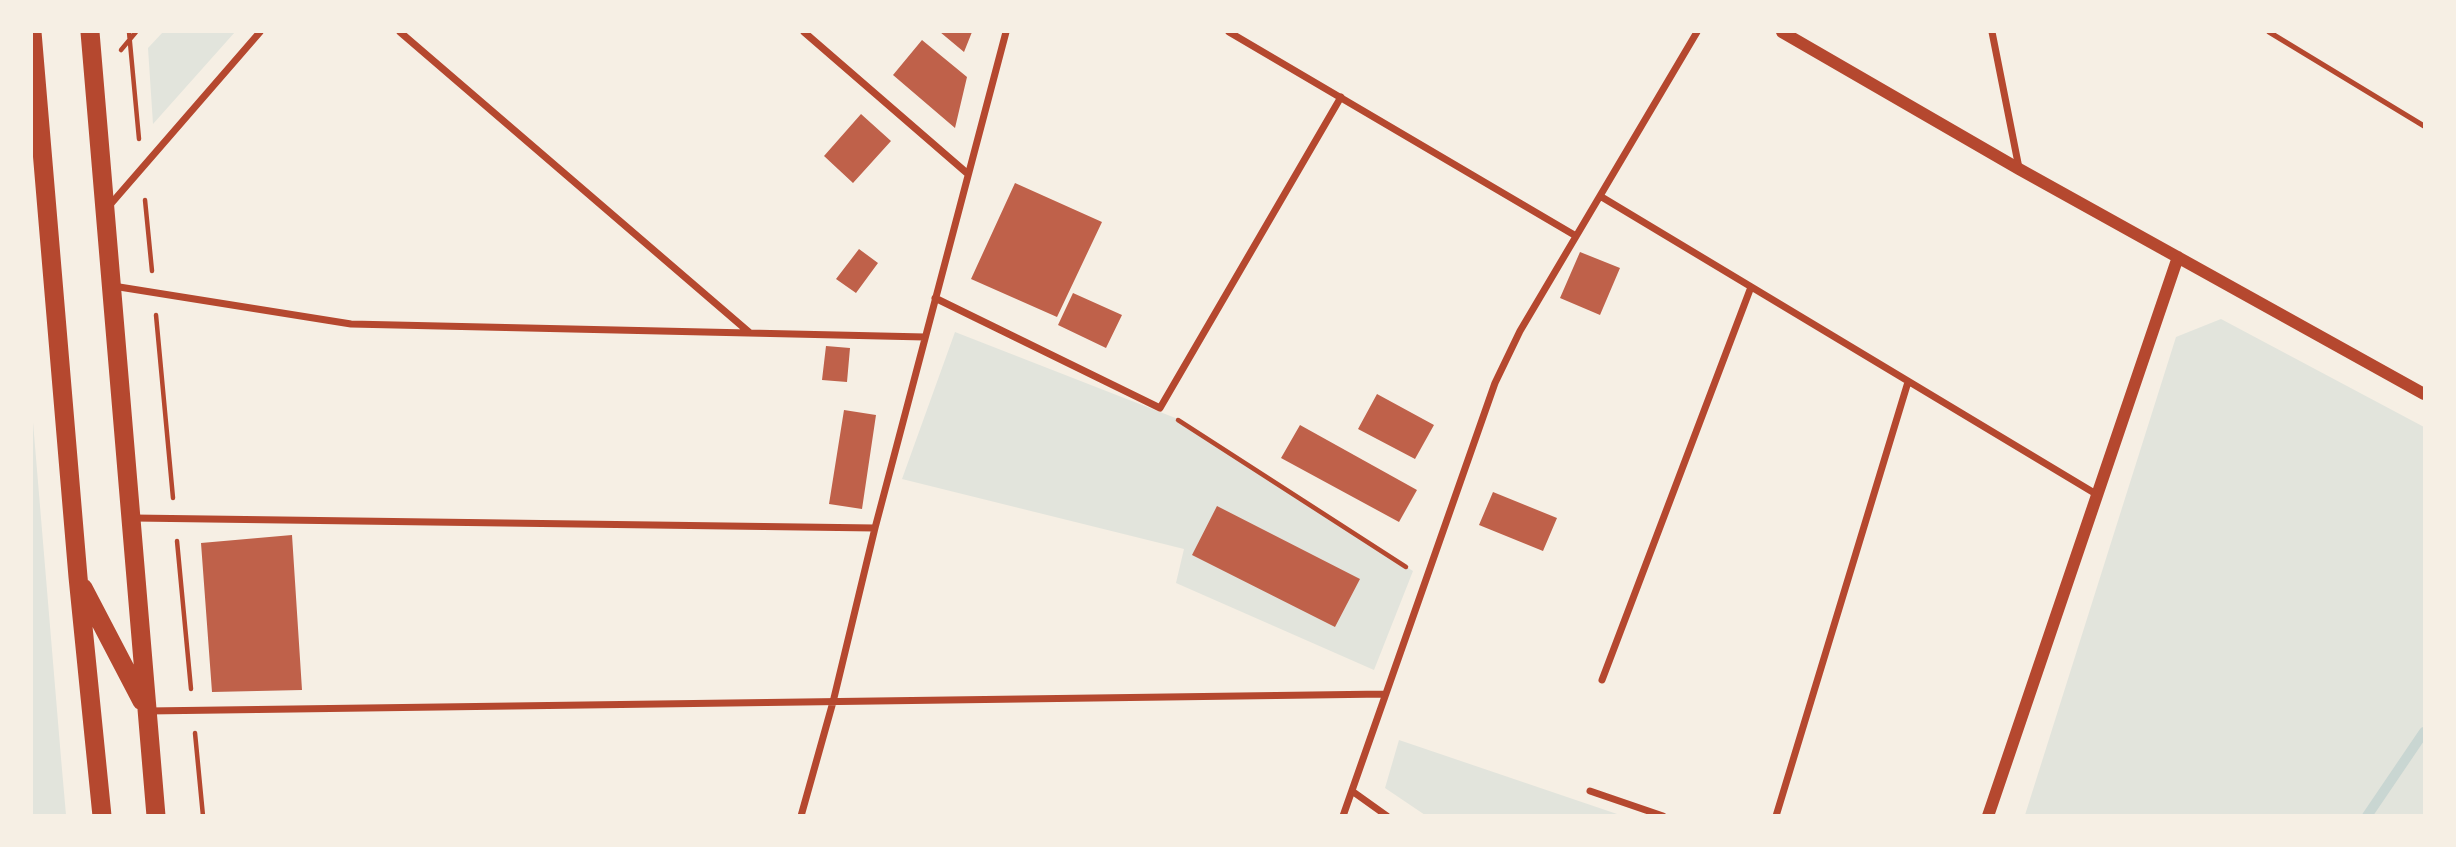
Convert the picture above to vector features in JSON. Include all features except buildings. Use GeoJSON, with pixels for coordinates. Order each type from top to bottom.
{"type":"FeatureCollection","features":[{"type":"Feature","properties":{"kind":"highway"},"geometry":{"type":"LineString","coordinates":[[32,32],[78,577],[102,816]]}},
{"type":"Feature","properties":{"kind":"highway"},"geometry":{"type":"LineString","coordinates":[[90,32],[156,816]]}},
{"type":"Feature","properties":{"kind":"highway"},"geometry":{"type":"LineString","coordinates":[[78,577],[148,711]]}},
{"type":"Feature","properties":{"kind":"street"},"geometry":{"type":"LineString","coordinates":[[104,212],[260,32]]}},
{"type":"Feature","properties":{"kind":"street"},"geometry":{"type":"LineString","coordinates":[[400,32],[750,333]]}},
{"type":"Feature","properties":{"kind":"street"},"geometry":{"type":"LineString","coordinates":[[804,32],[968,174]]}},
{"type":"Feature","properties":{"kind":"street"},"geometry":{"type":"LineString","coordinates":[[801,816],[833,702],[875,528],[1006,32]]}},
{"type":"Feature","properties":{"kind":"street"},"geometry":{"type":"LineString","coordinates":[[1229,32],[1576,236]]}},
{"type":"Feature","properties":{"kind":"street"},"geometry":{"type":"LineString","coordinates":[[1343,816],[1495,383],[1520,331],[1697,32]]}},
{"type":"Feature","properties":{"kind":"street"},"geometry":{"type":"LineString","coordinates":[[1782,32],[2019,169],[2424,394]]}},
{"type":"Feature","properties":{"kind":"street"},"geometry":{"type":"LineString","coordinates":[[1992,32],[2019,169]]}},
{"type":"Feature","properties":{"kind":"street"},"geometry":{"type":"LineString","coordinates":[[935,298],[1160,408],[1341,97]]}},
{"type":"Feature","properties":{"kind":"street"},"geometry":{"type":"LineString","coordinates":[[1600,196],[2096,494]]}},
{"type":"Feature","properties":{"kind":"street"},"geometry":{"type":"LineString","coordinates":[[1988,816],[2178,257]]}},
{"type":"Feature","properties":{"kind":"street"},"geometry":{"type":"LineString","coordinates":[[110,285],[351,324],[925,337]]}},
{"type":"Feature","properties":{"kind":"street"},"geometry":{"type":"LineString","coordinates":[[1602,680],[1751,287]]}},
{"type":"Feature","properties":{"kind":"street"},"geometry":{"type":"LineString","coordinates":[[1776,816],[1908,382]]}},
{"type":"Feature","properties":{"kind":"street"},"geometry":{"type":"LineString","coordinates":[[129,518],[875,528]]}},
{"type":"Feature","properties":{"kind":"street"},"geometry":{"type":"LineString","coordinates":[[148,711],[1385,694]]}},
{"type":"Feature","properties":{"kind":"street"},"geometry":{"type":"LineString","coordinates":[[1352,791],[1387,816]]}},
{"type":"Feature","properties":{"kind":"street"},"geometry":{"type":"LineString","coordinates":[[1590,791],[1663,816]]}},
{"type":"Feature","properties":{"kind":"lane"},"geometry":{"type":"LineString","coordinates":[[2269,32],[2424,126]]}},
{"type":"Feature","properties":{"kind":"path"},"geometry":{"type":"LineString","coordinates":[[129,32],[203,816]]}},
{"type":"Feature","properties":{"kind":"path"},"geometry":{"type":"LineString","coordinates":[[1160,408],[1426,579]]}},
{"type":"Feature","properties":{"kind":"shaded area"},"geometry":{"type":"Polygon","coordinates":[[[163,32],[235,32],[153,124],[148,48],[163,32]]]}},
{"type":"Feature","properties":{"kind":"shaded area"},"geometry":{"type":"Polygon","coordinates":[[[2221,319],[2424,427],[2424,815],[2025,815],[2176,337],[2221,319]]]}},
{"type":"Feature","properties":{"kind":"shaded area"},"geometry":{"type":"Polygon","coordinates":[[[955,332],[1178,419],[1413,571],[1374,670],[1176,583],[1184,549],[902,479],[955,332]]]}},
{"type":"Feature","properties":{"kind":"shaded area"},"geometry":{"type":"Polygon","coordinates":[[[32,410],[61,758],[66,815],[32,815],[32,410]]]}},
{"type":"Feature","properties":{"kind":"shaded area"},"geometry":{"type":"Polygon","coordinates":[[[1399,740],[1620,815],[1425,815],[1385,788],[1399,740]]]}},
{"type":"Feature","properties":{"kind":"waterway"},"geometry":{"type":"LineString","coordinates":[[2367,816],[2424,732]]}}]}
